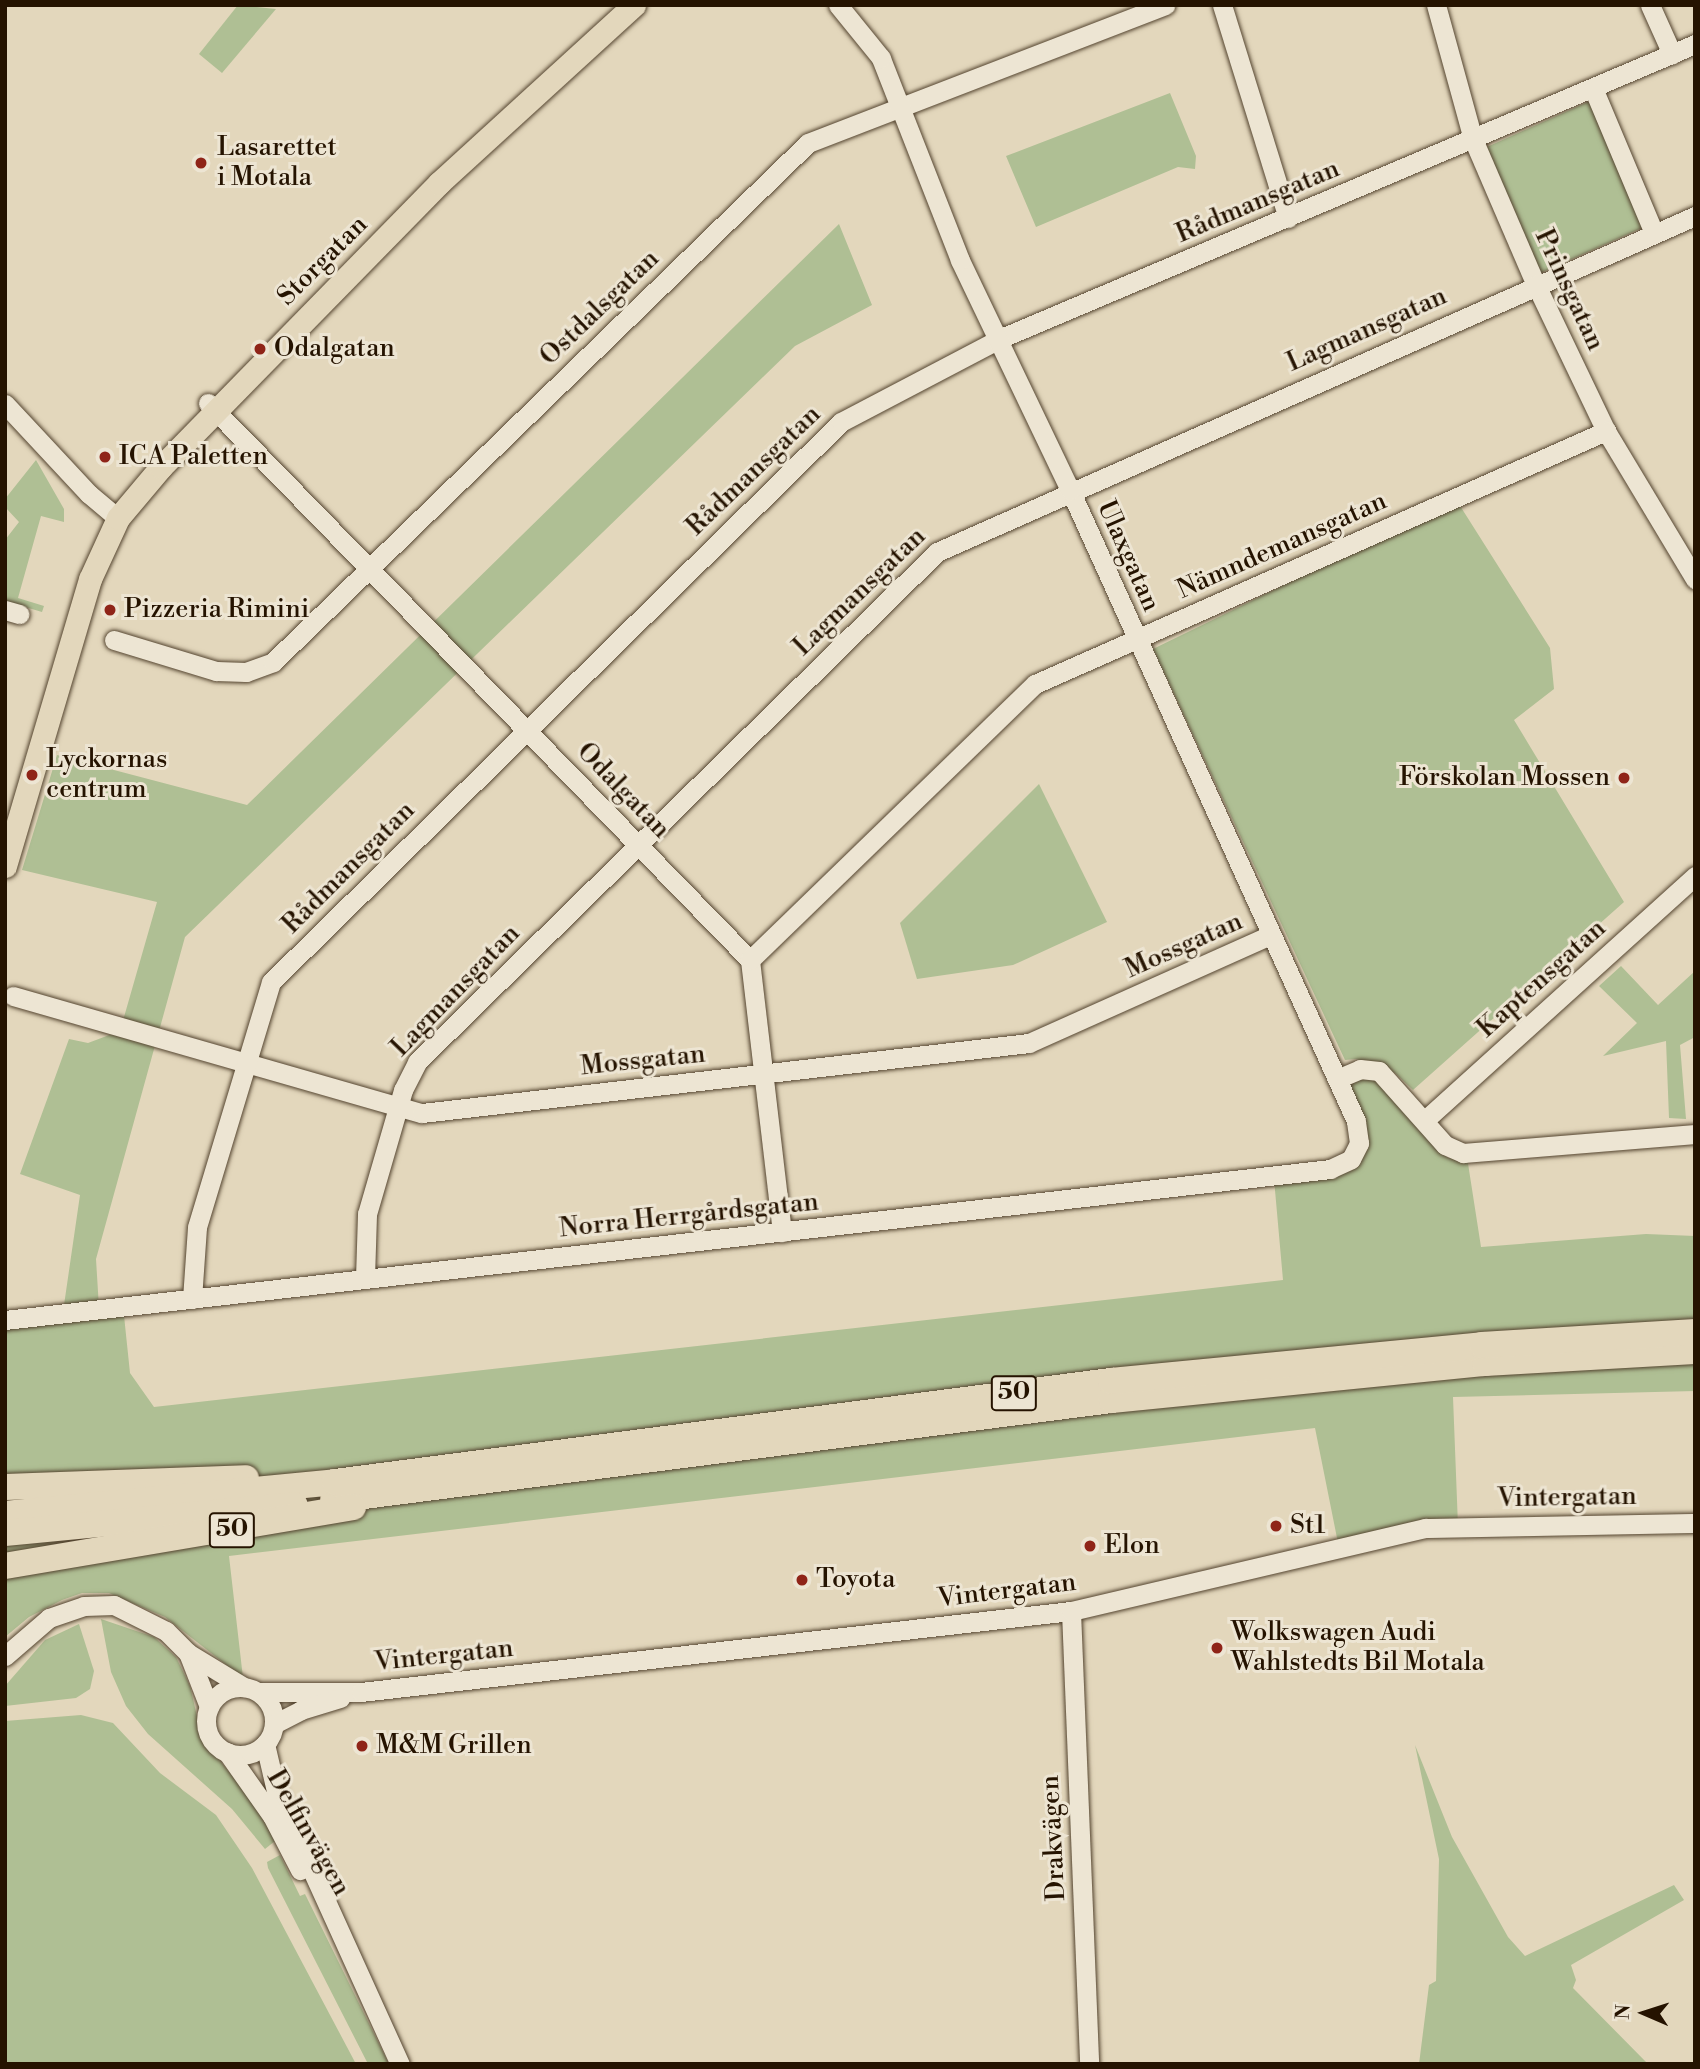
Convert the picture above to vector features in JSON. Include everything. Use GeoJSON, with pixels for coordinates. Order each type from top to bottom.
{"type":"FeatureCollection","features":[{"type":"Feature","properties":{"kind":"highway","name":"50"},"geometry":{"type":"LineString","coordinates":[[5,1514],[335,1482],[1151,1376],[1482,1345],[1695,1332]]}},
{"type":"Feature","properties":{"kind":"highway","name":"50"},"geometry":{"type":"LineString","coordinates":[[5,1533],[177,1519],[1165,1394],[1472,1364],[1695,1351]]}},
{"type":"Feature","properties":{"kind":"highway"},"geometry":{"type":"LineString","coordinates":[[5,1487],[215,1478],[335,1482]]}},
{"type":"Feature","properties":{"kind":"highway","name":"50"},"geometry":{"type":"LineString","coordinates":[[5,1566],[263,1525],[458,1485]]}},
{"type":"Feature","properties":{"kind":"main road","name":"Storgatan"},"geometry":{"type":"LineString","coordinates":[[5,825],[79,577],[113,514],[431,174],[617,5]]}},
{"type":"Feature","properties":{"kind":"main road","name":"Storgatan"},"geometry":{"type":"LineString","coordinates":[[211,407],[439,183],[634,5]]}},
{"type":"Feature","properties":{"kind":"main road","name":"Storgatan"},"geometry":{"type":"LineString","coordinates":[[5,866],[90,579],[113,514]]}},
{"type":"Feature","properties":{"kind":"street","name":"Ulaxgatan"},"geometry":{"type":"LineString","coordinates":[[838,5],[875,48],[960,260],[1070,490],[1359,1135]]}},
{"type":"Feature","properties":{"kind":"street","name":"Ostdalsgatan"},"geometry":{"type":"LineString","coordinates":[[114,640],[216,671],[257,669],[288,651],[797,152],[818,137],[1166,5]]}},
{"type":"Feature","properties":{"kind":"street"},"geometry":{"type":"LineString","coordinates":[[1222,5],[1288,218]]}},
{"type":"Feature","properties":{"kind":"street","name":"Prinsgatan"},"geometry":{"type":"LineString","coordinates":[[1436,5],[1473,139],[1536,285],[1606,431],[1695,579]]}},
{"type":"Feature","properties":{"kind":"street"},"geometry":{"type":"LineString","coordinates":[[1650,5],[1672,54]]}},
{"type":"Feature","properties":{"kind":"street","name":"Rådmansgatan"},"geometry":{"type":"LineString","coordinates":[[192,1299],[197,1227],[244,1063],[271,982],[841,422],[999,339],[1695,44]]}},
{"type":"Feature","properties":{"kind":"street"},"geometry":{"type":"LineString","coordinates":[[1593,88],[1654,233]]}},
{"type":"Feature","properties":{"kind":"street","name":"Lagmansgatan"},"geometry":{"type":"LineString","coordinates":[[365,1278],[363,1235],[409,1075],[425,1052],[937,552],[1070,490],[1695,216]]}},
{"type":"Feature","properties":{"kind":"street"},"geometry":{"type":"LineString","coordinates":[[5,404],[113,514]]}},
{"type":"Feature","properties":{"kind":"street","name":"Odalgatan"},"geometry":{"type":"LineString","coordinates":[[211,407],[750,960]]}},
{"type":"Feature","properties":{"kind":"street","name":"Nämndemansgatan"},"geometry":{"type":"LineString","coordinates":[[750,960],[1027,690],[1606,431]]}},
{"type":"Feature","properties":{"kind":"street","name":"Kaptensgatan"},"geometry":{"type":"LineString","coordinates":[[1425,1120],[1695,876]]}},
{"type":"Feature","properties":{"kind":"street","name":"Mossgatan"},"geometry":{"type":"LineString","coordinates":[[13,996],[398,1109],[422,1113],[1038,1041],[1271,935]]}},
{"type":"Feature","properties":{"kind":"street"},"geometry":{"type":"LineString","coordinates":[[750,960],[782,1231]]}},
{"type":"Feature","properties":{"kind":"street"},"geometry":{"type":"LineString","coordinates":[[1336,1079],[1360,1069],[1379,1071],[1445,1144],[1464,1153],[1695,1134]]}},
{"type":"Feature","properties":{"kind":"street","name":"Norra Herrgårdsgatan"},"geometry":{"type":"LineString","coordinates":[[5,1320],[1330,1169],[1351,1159],[1359,1135]]}},
{"type":"Feature","properties":{"kind":"street","name":"Vintergatan"},"geometry":{"type":"LineString","coordinates":[[251,1689],[362,1692],[1071,1611],[1425,1528],[1695,1523]]}},
{"type":"Feature","properties":{"kind":"street"},"geometry":{"type":"LineString","coordinates":[[5,1656],[49,1618],[100,1604],[140,1616],[166,1631],[188,1653],[251,1689],[271,1706],[274,1724],[265,1744],[247,1754],[227,1752],[208,1734],[209,1707],[188,1653]]}},
{"type":"Feature","properties":{"kind":"street","name":"Drakvägen"},"geometry":{"type":"LineString","coordinates":[[1071,1611],[1089,2064]]}},
{"type":"Feature","properties":{"kind":"street"},"geometry":{"type":"LineString","coordinates":[[209,1707],[217,1696],[251,1689]]}},
{"type":"Feature","properties":{"kind":"street","name":"Vintergatan"},"geometry":{"type":"LineString","coordinates":[[274,1724],[301,1710],[362,1692]]}},
{"type":"Feature","properties":{"kind":"street","name":"Delfinvägen"},"geometry":{"type":"LineString","coordinates":[[265,1744],[276,1791],[341,1942],[400,2064]]}},
{"type":"Feature","properties":{"kind":"street","name":"Delfinvägen"},"geometry":{"type":"LineString","coordinates":[[227,1752],[272,1816],[341,1942]]}},
{"type":"Feature","properties":{"kind":"green space"},"geometry":{"type":"Polygon","coordinates":[[[238,5],[276,9],[222,73],[199,54],[238,5]]]}},
{"type":"Feature","properties":{"kind":"green space"},"geometry":{"type":"Polygon","coordinates":[[[1170,93],[1196,156],[1195,169],[1178,167],[1036,227],[1006,156],[1170,93]]]}},
{"type":"Feature","properties":{"kind":"green space"},"geometry":{"type":"Polygon","coordinates":[[[1590,101],[1646,226],[1540,273],[1484,148],[1590,101]]]}},
{"type":"Feature","properties":{"kind":"green space"},"geometry":{"type":"Polygon","coordinates":[[[839,224],[872,305],[795,346],[185,937],[96,1259],[99,1308],[123,1306],[130,1373],[154,1407],[1283,1280],[1274,1179],[1352,1163],[1348,1070],[1388,1084],[1448,1158],[1467,1157],[1481,1247],[1646,1234],[1695,1236],[1695,1391],[1453,1397],[1458,1526],[1339,1548],[1315,1428],[229,1556],[243,1678],[165,1617],[109,1593],[82,1593],[62,1600],[29,1617],[5,1637],[5,1319],[63,1312],[80,1195],[20,1174],[69,1039],[88,1043],[120,1031],[157,902],[22,870],[57,755],[247,805],[839,224]]]}},
{"type":"Feature","properties":{"kind":"green space"},"geometry":{"type":"Polygon","coordinates":[[[36,460],[64,509],[64,522],[41,516],[18,598],[44,606],[42,612],[5,601],[5,540],[19,522],[5,507],[5,499],[36,460]]]}},
{"type":"Feature","properties":{"kind":"green space"},"geometry":{"type":"Polygon","coordinates":[[[1457,501],[1550,648],[1554,689],[1514,720],[1624,902],[1413,1090],[1395,1073],[1356,1059],[1345,1060],[1153,649],[1457,501]]]}},
{"type":"Feature","properties":{"kind":"green space"},"geometry":{"type":"Polygon","coordinates":[[[1039,784],[1107,922],[1013,965],[917,979],[900,923],[1039,784]]]}},
{"type":"Feature","properties":{"kind":"green space"},"geometry":{"type":"Polygon","coordinates":[[[1621,966],[1658,1005],[1695,971],[1695,1037],[1680,1045],[1686,1119],[1669,1118],[1666,1041],[1603,1056],[1637,1023],[1599,986],[1621,966]]]}},
{"type":"Feature","properties":{"kind":"green space"},"geometry":{"type":"Polygon","coordinates":[[[101,1619],[154,1637],[176,1657],[190,1686],[202,1738],[253,1802],[275,1841],[265,1849],[232,1809],[148,1734],[126,1706],[111,1672],[101,1619]]]}},
{"type":"Feature","properties":{"kind":"green space"},"geometry":{"type":"Polygon","coordinates":[[[79,1624],[94,1671],[90,1689],[76,1698],[5,1706],[5,1686],[45,1640],[79,1624]]]}},
{"type":"Feature","properties":{"kind":"green space"},"geometry":{"type":"Polygon","coordinates":[[[81,1715],[113,1723],[160,1773],[216,1815],[252,1868],[356,2064],[5,2064],[5,1721],[81,1715]]]}},
{"type":"Feature","properties":{"kind":"green space"},"geometry":{"type":"Polygon","coordinates":[[[1415,1745],[1452,1837],[1508,1937],[1525,1956],[1674,1885],[1684,1900],[1571,1965],[1576,1980],[1573,1988],[1648,2064],[1419,2064],[1429,1985],[1436,1981],[1439,1859],[1415,1745]]]}},
{"type":"Feature","properties":{"kind":"green space"},"geometry":{"type":"Polygon","coordinates":[[[280,1855],[300,1896],[305,1894],[389,2064],[368,2064],[268,1868],[267,1862],[280,1855]]]}},
{"type":"Feature","properties":{"kind":"place","name":"Lasarettet i Motala"},"geometry":{"type":"Point","coordinates":[201,163]}},
{"type":"Feature","properties":{"kind":"place","name":"Odalgatan"},"geometry":{"type":"Point","coordinates":[260,349]}},
{"type":"Feature","properties":{"kind":"place","name":"ICA Paletten"},"geometry":{"type":"Point","coordinates":[105,457]}},
{"type":"Feature","properties":{"kind":"place","name":"Pizzeria Rimini"},"geometry":{"type":"Point","coordinates":[110,610]}},
{"type":"Feature","properties":{"kind":"place","name":"Lyckornas centrum"},"geometry":{"type":"Point","coordinates":[32,775]}},
{"type":"Feature","properties":{"kind":"place","name":"Förskolan Mossen"},"geometry":{"type":"Point","coordinates":[1624,778]}},
{"type":"Feature","properties":{"kind":"place","name":"St1"},"geometry":{"type":"Point","coordinates":[1276,1526]}},
{"type":"Feature","properties":{"kind":"place","name":"Elon"},"geometry":{"type":"Point","coordinates":[1090,1546]}},
{"type":"Feature","properties":{"kind":"place","name":"Toyota"},"geometry":{"type":"Point","coordinates":[802,1580]}},
{"type":"Feature","properties":{"kind":"place","name":"Wolkswagen Audi Wahlstedts Bil Motala"},"geometry":{"type":"Point","coordinates":[1217,1648]}},
{"type":"Feature","properties":{"kind":"place","name":"M&M Grillen"},"geometry":{"type":"Point","coordinates":[362,1746]}}]}
